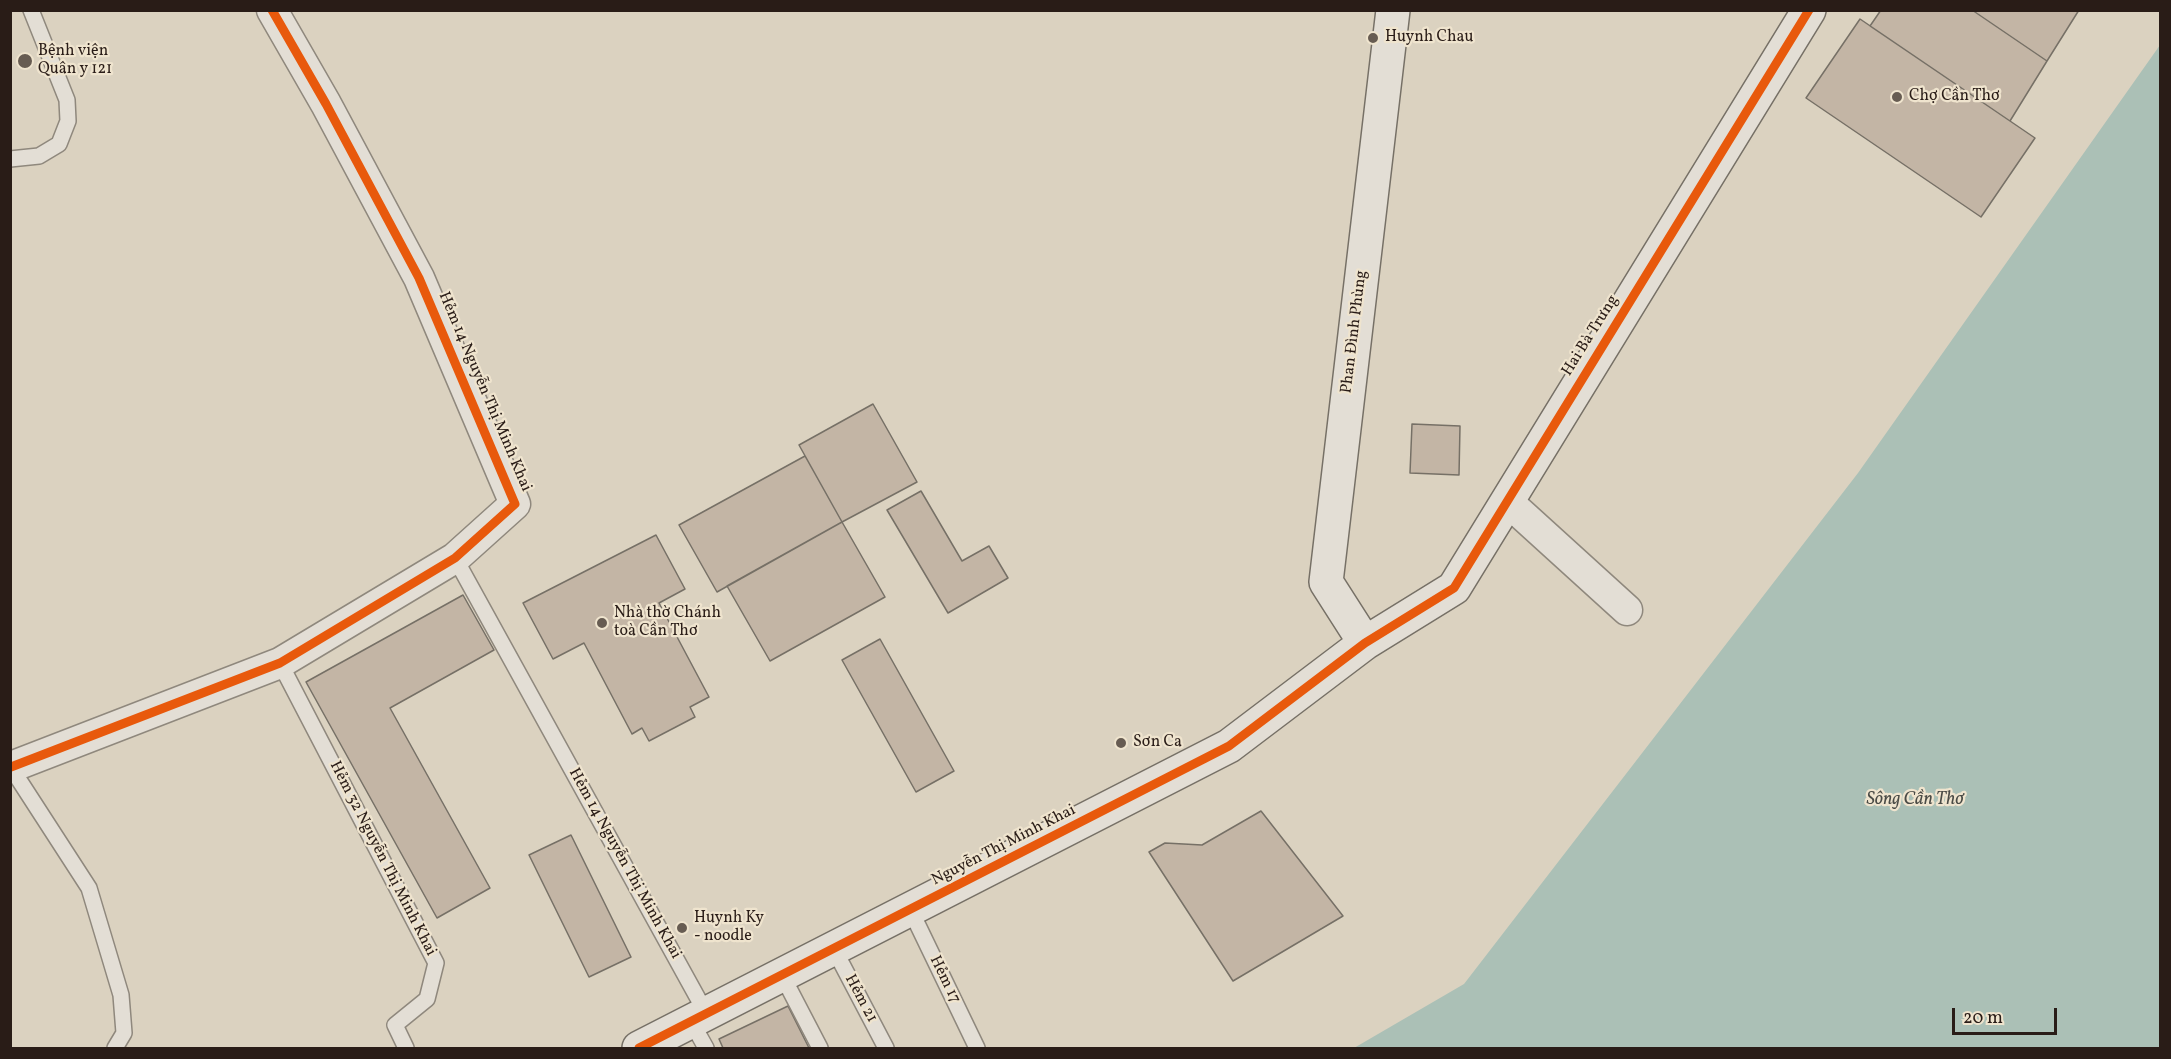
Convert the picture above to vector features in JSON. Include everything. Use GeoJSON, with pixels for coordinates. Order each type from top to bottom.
{"type":"FeatureCollection","features":[{"type":"Feature","properties":{"kind":"street","name":"Hẻm 14 Nguyễn Thị Minh Khai"},"geometry":{"type":"LineString","coordinates":[[11,766],[280,663],[455,558],[515,504],[419,278],[326,104],[272,10]]}},
{"type":"Feature","properties":{"kind":"street","name":"Phan Đình Phùng"},"geometry":{"type":"LineString","coordinates":[[1365,643],[1326,582],[1393,10]]}},
{"type":"Feature","properties":{"kind":"street","name":"Hai Bà Trưng"},"geometry":{"type":"LineString","coordinates":[[1365,643],[1454,588],[1809,10]]}},
{"type":"Feature","properties":{"kind":"street"},"geometry":{"type":"LineString","coordinates":[[1507,501],[1627,610]]}},
{"type":"Feature","properties":{"kind":"street","name":"Nguyễn Thị Minh Khai"},"geometry":{"type":"LineString","coordinates":[[639,1048],[701,1028],[782,975],[911,911],[1229,746],[1365,643]]}},
{"type":"Feature","properties":{"kind":"lane"},"geometry":{"type":"LineString","coordinates":[[10,159],[39,156],[59,144],[68,121],[67,100],[31,10]]}},
{"type":"Feature","properties":{"kind":"lane","name":"Hẻm 14 Nguyễn Thị Minh Khai"},"geometry":{"type":"LineString","coordinates":[[455,558],[701,1028]]}},
{"type":"Feature","properties":{"kind":"lane","name":"Hẻm 32 Nguyễn Thị Minh Khai"},"geometry":{"type":"LineString","coordinates":[[280,663],[436,963],[427,999],[395,1025],[406,1048]]}},
{"type":"Feature","properties":{"kind":"lane"},"geometry":{"type":"LineString","coordinates":[[11,766],[89,888],[121,995],[124,1034],[116,1048]]}},
{"type":"Feature","properties":{"kind":"lane","name":"Hẻm 17"},"geometry":{"type":"LineString","coordinates":[[911,911],[977,1048]]}},
{"type":"Feature","properties":{"kind":"lane","name":"Hẻm 21"},"geometry":{"type":"LineString","coordinates":[[834,949],[886,1048]]}},
{"type":"Feature","properties":{"kind":"lane"},"geometry":{"type":"LineString","coordinates":[[782,975],[820,1048]]}},
{"type":"Feature","properties":{"kind":"water","name":"Sông Cần Thơ"},"geometry":{"type":"Polygon","coordinates":[[[2160,45],[2160,1048],[1354,1048],[1464,984],[1858,473],[2160,45]]]}},
{"type":"Feature","properties":{"kind":"building"},"geometry":{"type":"Polygon","coordinates":[[[1881,10],[1972,10],[2047,61],[2010,121],[1870,26],[1881,10]]]}},
{"type":"Feature","properties":{"kind":"building"},"geometry":{"type":"Polygon","coordinates":[[[1972,10],[2079,10],[2047,61],[1972,10]]]}},
{"type":"Feature","properties":{"kind":"building"},"geometry":{"type":"Polygon","coordinates":[[[1860,19],[2035,138],[1981,217],[1806,98],[1860,19]]]}},
{"type":"Feature","properties":{"kind":"building"},"geometry":{"type":"Polygon","coordinates":[[[873,404],[917,482],[842,522],[799,445],[873,404]]]}},
{"type":"Feature","properties":{"kind":"building"},"geometry":{"type":"Polygon","coordinates":[[[1412,424],[1460,426],[1459,475],[1410,473],[1412,424]]]}},
{"type":"Feature","properties":{"kind":"building"},"geometry":{"type":"Polygon","coordinates":[[[805,456],[842,522],[717,592],[679,525],[805,456]]]}},
{"type":"Feature","properties":{"kind":"building"},"geometry":{"type":"Polygon","coordinates":[[[921,491],[962,561],[989,546],[1008,578],[948,613],[887,510],[921,491]]]}},
{"type":"Feature","properties":{"kind":"building"},"geometry":{"type":"Polygon","coordinates":[[[842,522],[885,597],[770,661],[727,586],[842,522]]]}},
{"type":"Feature","properties":{"kind":"building","name":"Nhà thờ Chánh toà Cần Thơ"},"geometry":{"type":"Polygon","coordinates":[[[656,535],[685,589],[659,603],[709,697],[690,707],[695,717],[649,741],[642,728],[632,734],[584,643],[553,659],[523,603],[656,535]]]}},
{"type":"Feature","properties":{"kind":"building"},"geometry":{"type":"Polygon","coordinates":[[[463,595],[494,650],[390,708],[490,888],[437,918],[306,682],[463,595]]]}},
{"type":"Feature","properties":{"kind":"building"},"geometry":{"type":"Polygon","coordinates":[[[880,639],[954,771],[916,792],[842,660],[880,639]]]}},
{"type":"Feature","properties":{"kind":"building"},"geometry":{"type":"Polygon","coordinates":[[[1261,811],[1343,916],[1233,981],[1149,852],[1165,843],[1202,845],[1261,811]]]}},
{"type":"Feature","properties":{"kind":"building"},"geometry":{"type":"Polygon","coordinates":[[[571,835],[631,957],[589,977],[529,855],[571,835]]]}},
{"type":"Feature","properties":{"kind":"building"},"geometry":{"type":"Polygon","coordinates":[[[788,1006],[809,1048],[723,1048],[719,1039],[788,1006]]]}},
{"type":"Feature","properties":{"kind":"cycle path"},"geometry":{"type":"LineString","coordinates":[[11,767],[280,663],[455,558],[515,504],[419,278],[326,104],[272,10]]}},
{"type":"Feature","properties":{"kind":"cycle path"},"geometry":{"type":"LineString","coordinates":[[639,1048],[1229,746],[1365,643],[1454,588],[1809,10]]}},
{"type":"Feature","properties":{"kind":"place","name":"Huynh Chau"},"geometry":{"type":"Point","coordinates":[1373,38]}},
{"type":"Feature","properties":{"kind":"place","name":"Bệnh viện Quân y 121"},"geometry":{"type":"Point","coordinates":[25,61]}},
{"type":"Feature","properties":{"kind":"place","name":"Chợ Cần Thơ"},"geometry":{"type":"Point","coordinates":[1897,97]}},
{"type":"Feature","properties":{"kind":"place","name":"Nhà thờ Chánh toà Cần Thơ"},"geometry":{"type":"Point","coordinates":[602,623]}},
{"type":"Feature","properties":{"kind":"place","name":"Sơn Ca"},"geometry":{"type":"Point","coordinates":[1121,743]}},
{"type":"Feature","properties":{"kind":"place","name":"Huynh Ky - noodle"},"geometry":{"type":"Point","coordinates":[682,928]}}]}
